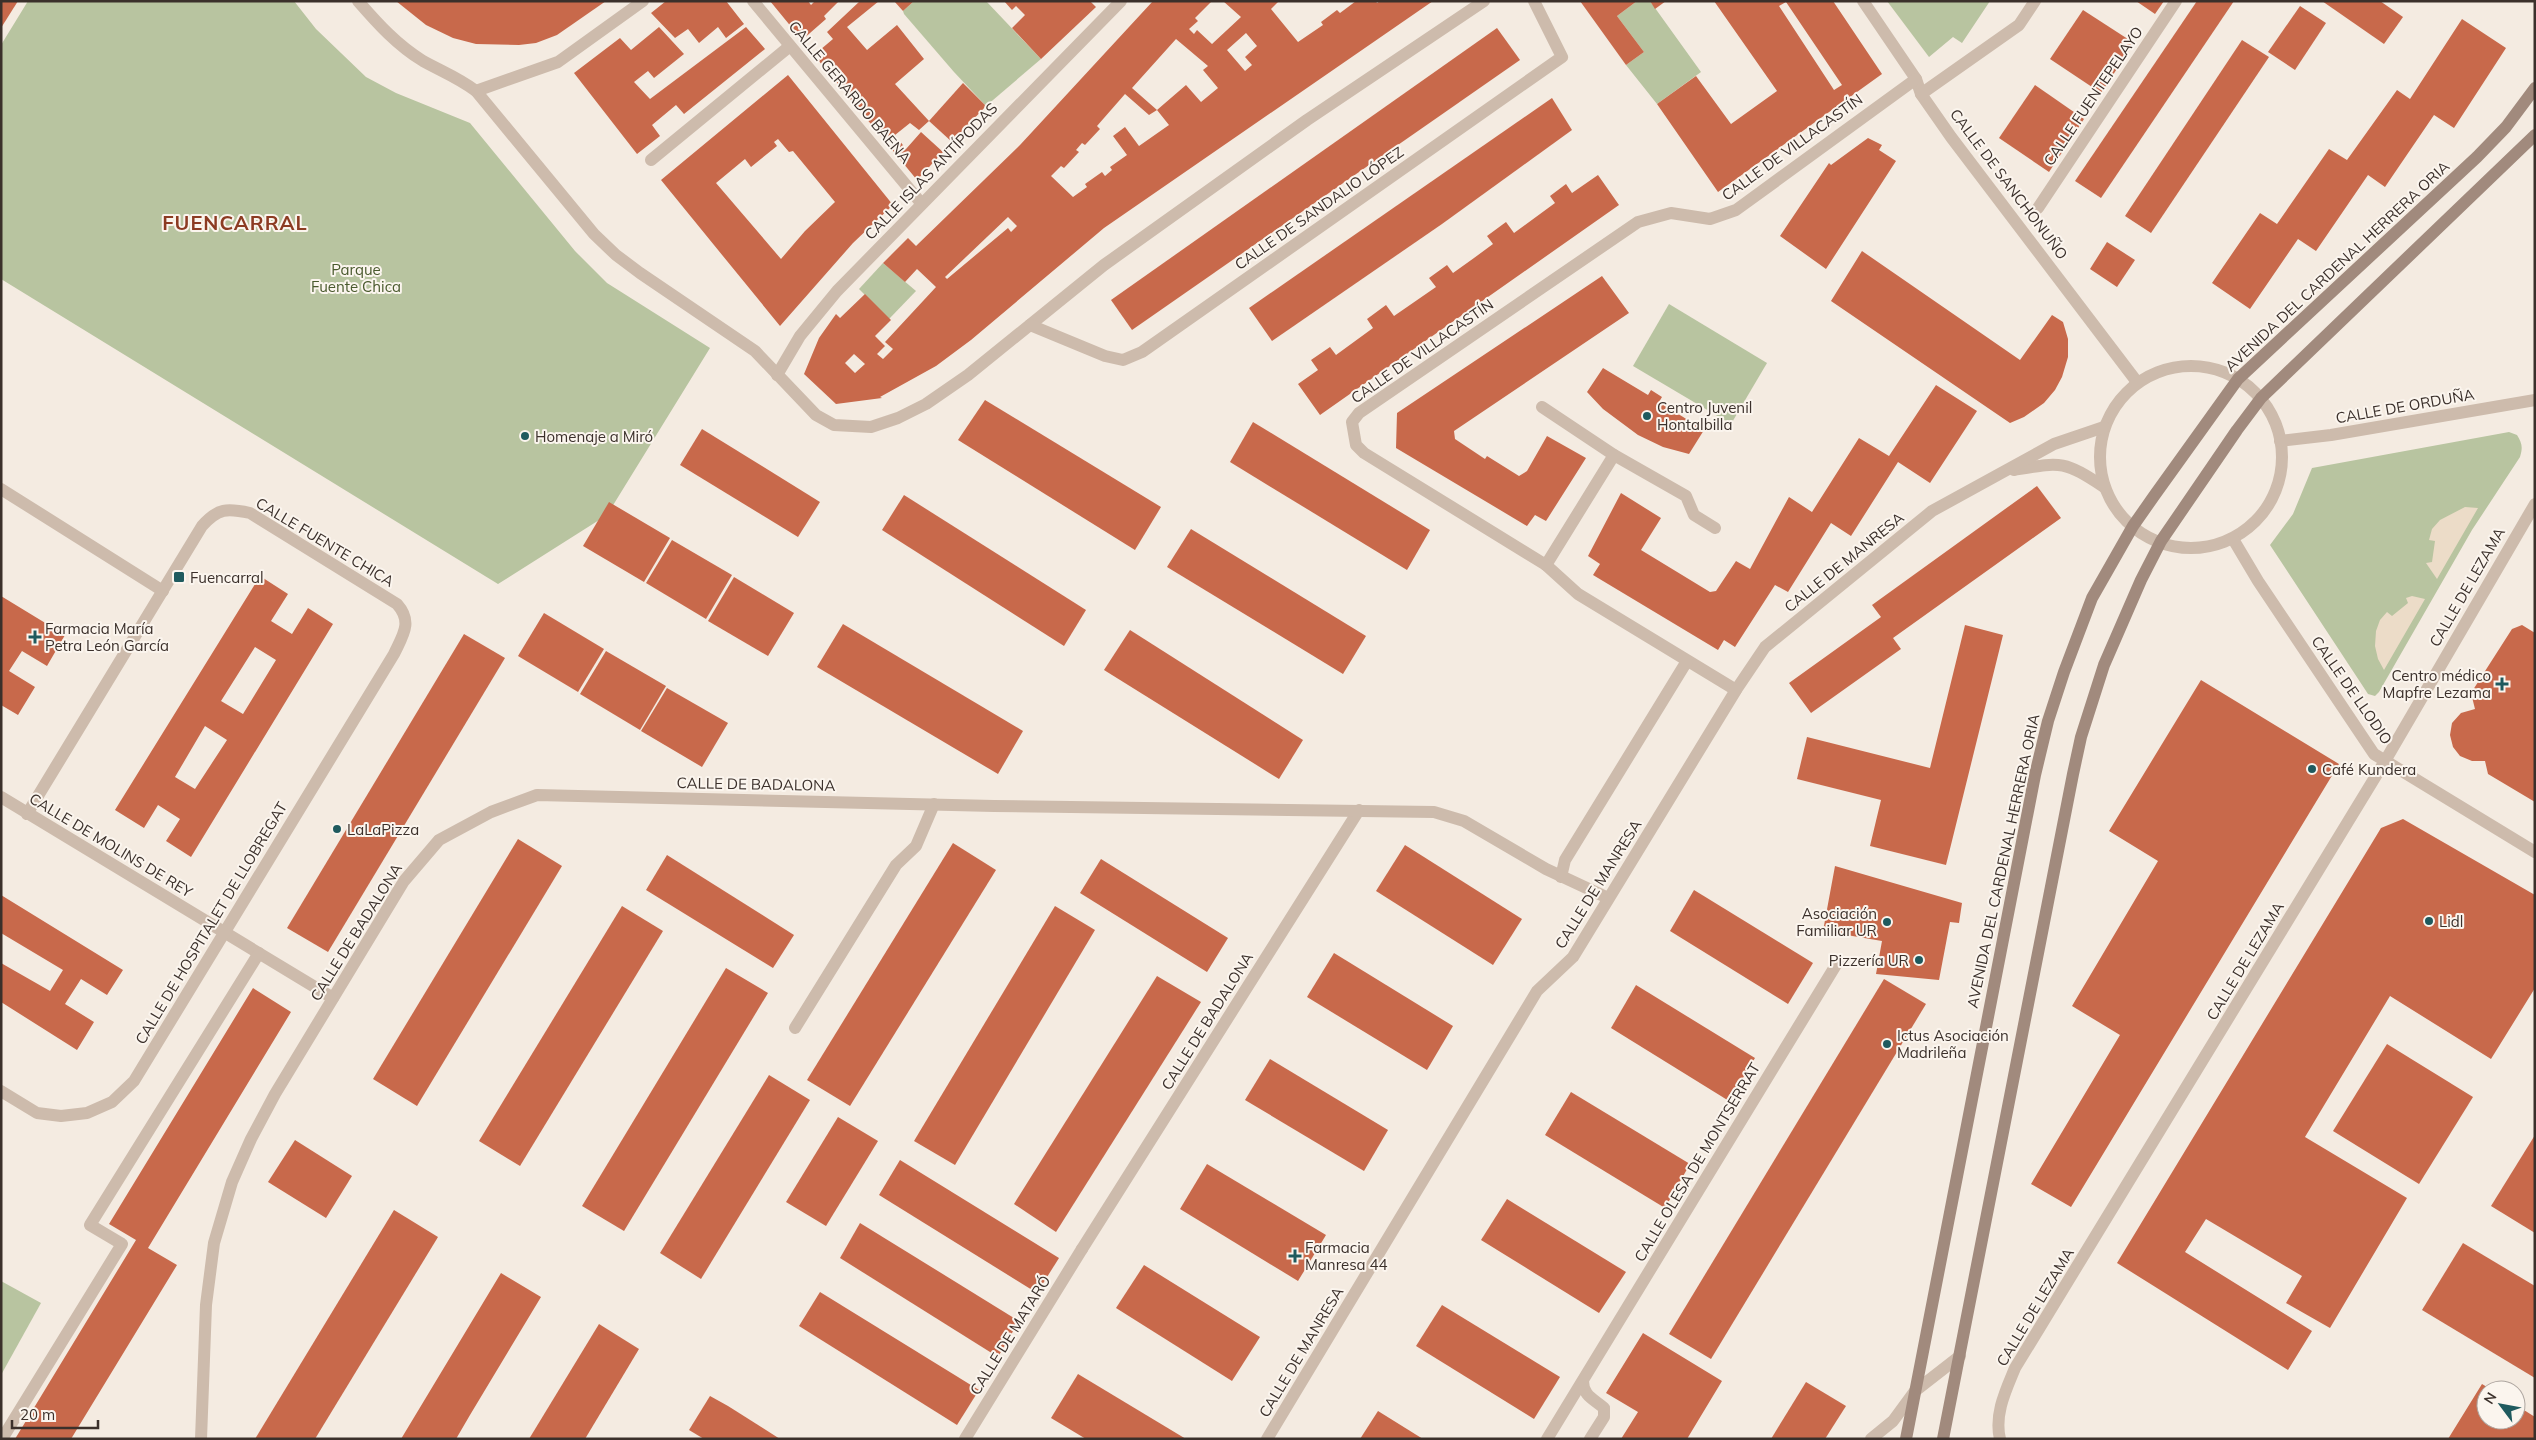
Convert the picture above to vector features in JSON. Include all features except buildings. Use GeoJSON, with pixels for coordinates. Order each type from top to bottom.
{"type":"FeatureCollection","features":[{"type":"Feature","properties":{"kind":"main road","name":"AVENIDA DEL CARDENAL HERRERA ORIA"},"geometry":{"type":"LineString","coordinates":[[1906,1439],[2030,803],[2048,721],[2077,634],[2092,598],[2133,526],[2238,379],[2476,157],[2506,127],[2535,88]]}},
{"type":"Feature","properties":{"kind":"main road"},"geometry":{"type":"LineString","coordinates":[[1943,1439],[2082,737],[2119,627],[2161,541],[2260,398],[2535,135]]}},
{"type":"Feature","properties":{"kind":"street"},"geometry":{"type":"LineString","coordinates":[[358,1],[387,35],[423,60],[459,78],[476,91],[594,234],[616,255],[746,344],[816,415],[834,425],[871,427],[898,418],[926,404],[968,375],[1128,248],[1307,120],[1484,1]]}},
{"type":"Feature","properties":{"kind":"street"},"geometry":{"type":"LineString","coordinates":[[476,91],[558,62],[642,1]]}},
{"type":"Feature","properties":{"kind":"street","name":"CALLE GERARDO BAENA"},"geometry":{"type":"LineString","coordinates":[[753,1],[921,204]]}},
{"type":"Feature","properties":{"kind":"street","name":"CALLE ISLAS ANTÍPODAS"},"geometry":{"type":"LineString","coordinates":[[776,375],[800,336],[837,291],[1121,1]]}},
{"type":"Feature","properties":{"kind":"street","name":"CALLE DE SANDALIO LÓPEZ"},"geometry":{"type":"LineString","coordinates":[[1030,324],[1105,356],[1123,360],[1142,352],[1562,57],[1534,1]]}},
{"type":"Feature","properties":{"kind":"street","name":"CALLE DE SANCHONUÑO"},"geometry":{"type":"LineString","coordinates":[[1863,1],[1916,79],[1921,94],[2137,382]]}},
{"type":"Feature","properties":{"kind":"street"},"geometry":{"type":"LineString","coordinates":[[1921,94],[2019,25],[2034,1]]}},
{"type":"Feature","properties":{"kind":"street","name":"CALLE FUENTEPELAYO"},"geometry":{"type":"LineString","coordinates":[[2038,208],[2176,1]]}},
{"type":"Feature","properties":{"kind":"street"},"geometry":{"type":"LineString","coordinates":[[652,160],[790,46]]}},
{"type":"Feature","properties":{"kind":"street","name":"CALLE DE VILLACASTÍN"},"geometry":{"type":"LineString","coordinates":[[1736,690],[1578,594],[1546,565],[1364,454],[1356,446],[1352,422],[1359,413],[1638,222],[1671,213],[1710,219],[1736,210],[1916,79]]}},
{"type":"Feature","properties":{"kind":"street"},"geometry":{"type":"LineString","coordinates":[[2195,367],[2220,372],[2238,379],[2260,398],[2277,429],[2280,441],[2281,473],[2275,493],[2265,511],[2252,526],[2233,539],[2204,547],[2177,547],[2133,526],[2112,504],[2104,487],[2100,457],[2104,427],[2123,394],[2137,382],[2166,369],[2195,367]]}},
{"type":"Feature","properties":{"kind":"street","name":"CALLE DE ORDUÑA"},"geometry":{"type":"LineString","coordinates":[[2280,441],[2332,435],[2535,400]]}},
{"type":"Feature","properties":{"kind":"street"},"geometry":{"type":"LineString","coordinates":[[1542,408],[1614,455],[1686,496],[1694,515],[1715,528]]}},
{"type":"Feature","properties":{"kind":"street"},"geometry":{"type":"LineString","coordinates":[[2004,472],[2054,444],[2104,427]]}},
{"type":"Feature","properties":{"kind":"street"},"geometry":{"type":"LineString","coordinates":[[1546,565],[1614,455]]}},
{"type":"Feature","properties":{"kind":"street"},"geometry":{"type":"LineString","coordinates":[[2004,472],[2055,463],[2083,473],[2104,487]]}},
{"type":"Feature","properties":{"kind":"street","name":"CALLE DE MANRESA"},"geometry":{"type":"LineString","coordinates":[[1267,1439],[1537,991],[1573,957],[1736,690],[1765,647],[1907,530],[1957,495],[2004,472]]}},
{"type":"Feature","properties":{"kind":"street"},"geometry":{"type":"LineString","coordinates":[[1,489],[163,591]]}},
{"type":"Feature","properties":{"kind":"street","name":"CALLE DE LEZAMA"},"geometry":{"type":"LineString","coordinates":[[2000,1439],[1998,1422],[2002,1402],[2016,1368],[2385,761],[2535,504]]}},
{"type":"Feature","properties":{"kind":"street","name":"CALLE FUENTE CHICA"},"geometry":{"type":"LineString","coordinates":[[27,814],[202,526],[214,513],[232,509],[250,514],[397,604],[404,613],[406,623],[394,654]]}},
{"type":"Feature","properties":{"kind":"street","name":"CALLE DE LLODIO"},"geometry":{"type":"LineString","coordinates":[[2233,539],[2258,580],[2374,754],[2535,852]]}},
{"type":"Feature","properties":{"kind":"street","name":"CALLE DE HOSPITALET DE LLOBREGAT"},"geometry":{"type":"LineString","coordinates":[[1,1091],[37,1113],[61,1116],[86,1112],[112,1102],[134,1081],[394,654]]}},
{"type":"Feature","properties":{"kind":"street"},"geometry":{"type":"LineString","coordinates":[[1560,877],[1565,860],[1687,661]]}},
{"type":"Feature","properties":{"kind":"street","name":"CALLE DE BADALONA"},"geometry":{"type":"LineString","coordinates":[[201,1439],[206,1305],[214,1243],[232,1182],[255,1132],[275,1094],[404,881],[438,840],[491,812],[537,795],[1434,812],[1464,821],[1560,877],[1608,898]]}},
{"type":"Feature","properties":{"kind":"street","name":"CALLE DE MOLINS DE REY"},"geometry":{"type":"LineString","coordinates":[[1,797],[333,998]]}},
{"type":"Feature","properties":{"kind":"street"},"geometry":{"type":"LineString","coordinates":[[794,1028],[896,864],[916,846],[934,804]]}},
{"type":"Feature","properties":{"kind":"street","name":"CALLE DE BADALONA"},"geometry":{"type":"LineString","coordinates":[[1082,1249],[1359,810]]}},
{"type":"Feature","properties":{"kind":"street"},"geometry":{"type":"LineString","coordinates":[[2,1439],[122,1244],[90,1225],[258,953]]}},
{"type":"Feature","properties":{"kind":"street","name":"CALLE OLESA DE MONTSERRAT"},"geometry":{"type":"LineString","coordinates":[[1547,1439],[1840,960]]}},
{"type":"Feature","properties":{"kind":"street","name":"CALLE DE MATARÓ"},"geometry":{"type":"LineString","coordinates":[[965,1439],[1082,1249]]}},
{"type":"Feature","properties":{"kind":"street","name":"AVENIDA DEL CARDENAL HERRERA ORIA"},"geometry":{"type":"LineString","coordinates":[[1871,1439],[1893,1421],[1915,1392],[1960,1356]]}},
{"type":"Feature","properties":{"kind":"street"},"geometry":{"type":"LineString","coordinates":[[1583,1381],[1583,1390],[1604,1408],[1604,1416],[1590,1439]]}},
{"type":"Feature","properties":{"kind":"green space","name":"Parque Fuente Chica"},"geometry":{"type":"Polygon","coordinates":[[[28,1],[294,1],[316,29],[366,77],[396,93],[470,123],[575,251],[607,283],[710,348],[607,515],[498,584],[1,279],[1,45],[28,1]]]}},
{"type":"Feature","properties":{"kind":"green space"},"geometry":{"type":"Polygon","coordinates":[[[914,1],[986,1],[1041,59],[986,106],[904,14],[903,11],[914,1]]]}},
{"type":"Feature","properties":{"kind":"green space"},"geometry":{"type":"Polygon","coordinates":[[[1637,1],[1650,1],[1701,72],[1657,104],[1626,65],[1644,52],[1617,16],[1637,1]]]}},
{"type":"Feature","properties":{"kind":"green space"},"geometry":{"type":"Polygon","coordinates":[[[1887,1],[1990,1],[1962,43],[1953,37],[1929,57],[1887,1]]]}},
{"type":"Feature","properties":{"kind":"green space"},"geometry":{"type":"Polygon","coordinates":[[[883,263],[916,291],[889,319],[859,289],[883,263]]]}},
{"type":"Feature","properties":{"kind":"green space"},"geometry":{"type":"Polygon","coordinates":[[[1669,304],[1767,363],[1731,424],[1633,366],[1669,304]]]}},
{"type":"Feature","properties":{"kind":"green space"},"geometry":{"type":"Polygon","coordinates":[[[2509,432],[2517,435],[2520,440],[2522,448],[2520,457],[2472,530],[2379,692],[2375,696],[2368,694],[2270,545],[2293,514],[2312,468],[2509,432]]]}},
{"type":"Feature","properties":{"kind":"green space"},"geometry":{"type":"Polygon","coordinates":[[[1,1281],[41,1303],[1,1375],[1,1281]]]}},
{"type":"Feature","properties":{"kind":"shaded area"},"geometry":{"type":"Polygon","coordinates":[[[2465,507],[2478,508],[2437,579],[2426,563],[2432,562],[2435,541],[2429,540],[2432,529],[2440,520],[2465,507]]]}},
{"type":"Feature","properties":{"kind":"shaded area"},"geometry":{"type":"Polygon","coordinates":[[[2412,596],[2425,599],[2384,670],[2378,659],[2375,646],[2376,631],[2380,620],[2387,612],[2392,616],[2408,603],[2406,598],[2412,596]]]}},
{"type":"Feature","properties":{"kind":"place","name":"Centro Juvenil Hontalbilla"},"geometry":{"type":"Point","coordinates":[1647,416]}},
{"type":"Feature","properties":{"kind":"place","name":"Homenaje a Miró"},"geometry":{"type":"Point","coordinates":[525,436]}},
{"type":"Feature","properties":{"kind":"place","name":"Fuencarral"},"geometry":{"type":"Point","coordinates":[179,577]}},
{"type":"Feature","properties":{"kind":"place","name":"Farmacia María Petra León García"},"geometry":{"type":"Point","coordinates":[35,637]}},
{"type":"Feature","properties":{"kind":"place","name":"Centro médico Mapfre Lezama"},"geometry":{"type":"Point","coordinates":[2502,684]}},
{"type":"Feature","properties":{"kind":"place","name":"Café Kundera"},"geometry":{"type":"Point","coordinates":[2312,769]}},
{"type":"Feature","properties":{"kind":"place","name":"LaLaPizza"},"geometry":{"type":"Point","coordinates":[337,829]}},
{"type":"Feature","properties":{"kind":"place","name":"Lidl"},"geometry":{"type":"Point","coordinates":[2429,921]}},
{"type":"Feature","properties":{"kind":"place","name":"Asociación Familiar UR"},"geometry":{"type":"Point","coordinates":[1887,922]}},
{"type":"Feature","properties":{"kind":"place","name":"Pizzería UR"},"geometry":{"type":"Point","coordinates":[1919,960]}},
{"type":"Feature","properties":{"kind":"place","name":"Ictus Asociación Madrileña"},"geometry":{"type":"Point","coordinates":[1887,1044]}},
{"type":"Feature","properties":{"kind":"place","name":"Farmacia Manresa 44"},"geometry":{"type":"Point","coordinates":[1295,1256]}},
{"type":"Feature","properties":{"kind":"district","name":"FUENCARRAL"},"geometry":{"type":"Point","coordinates":[235,222]}}]}
